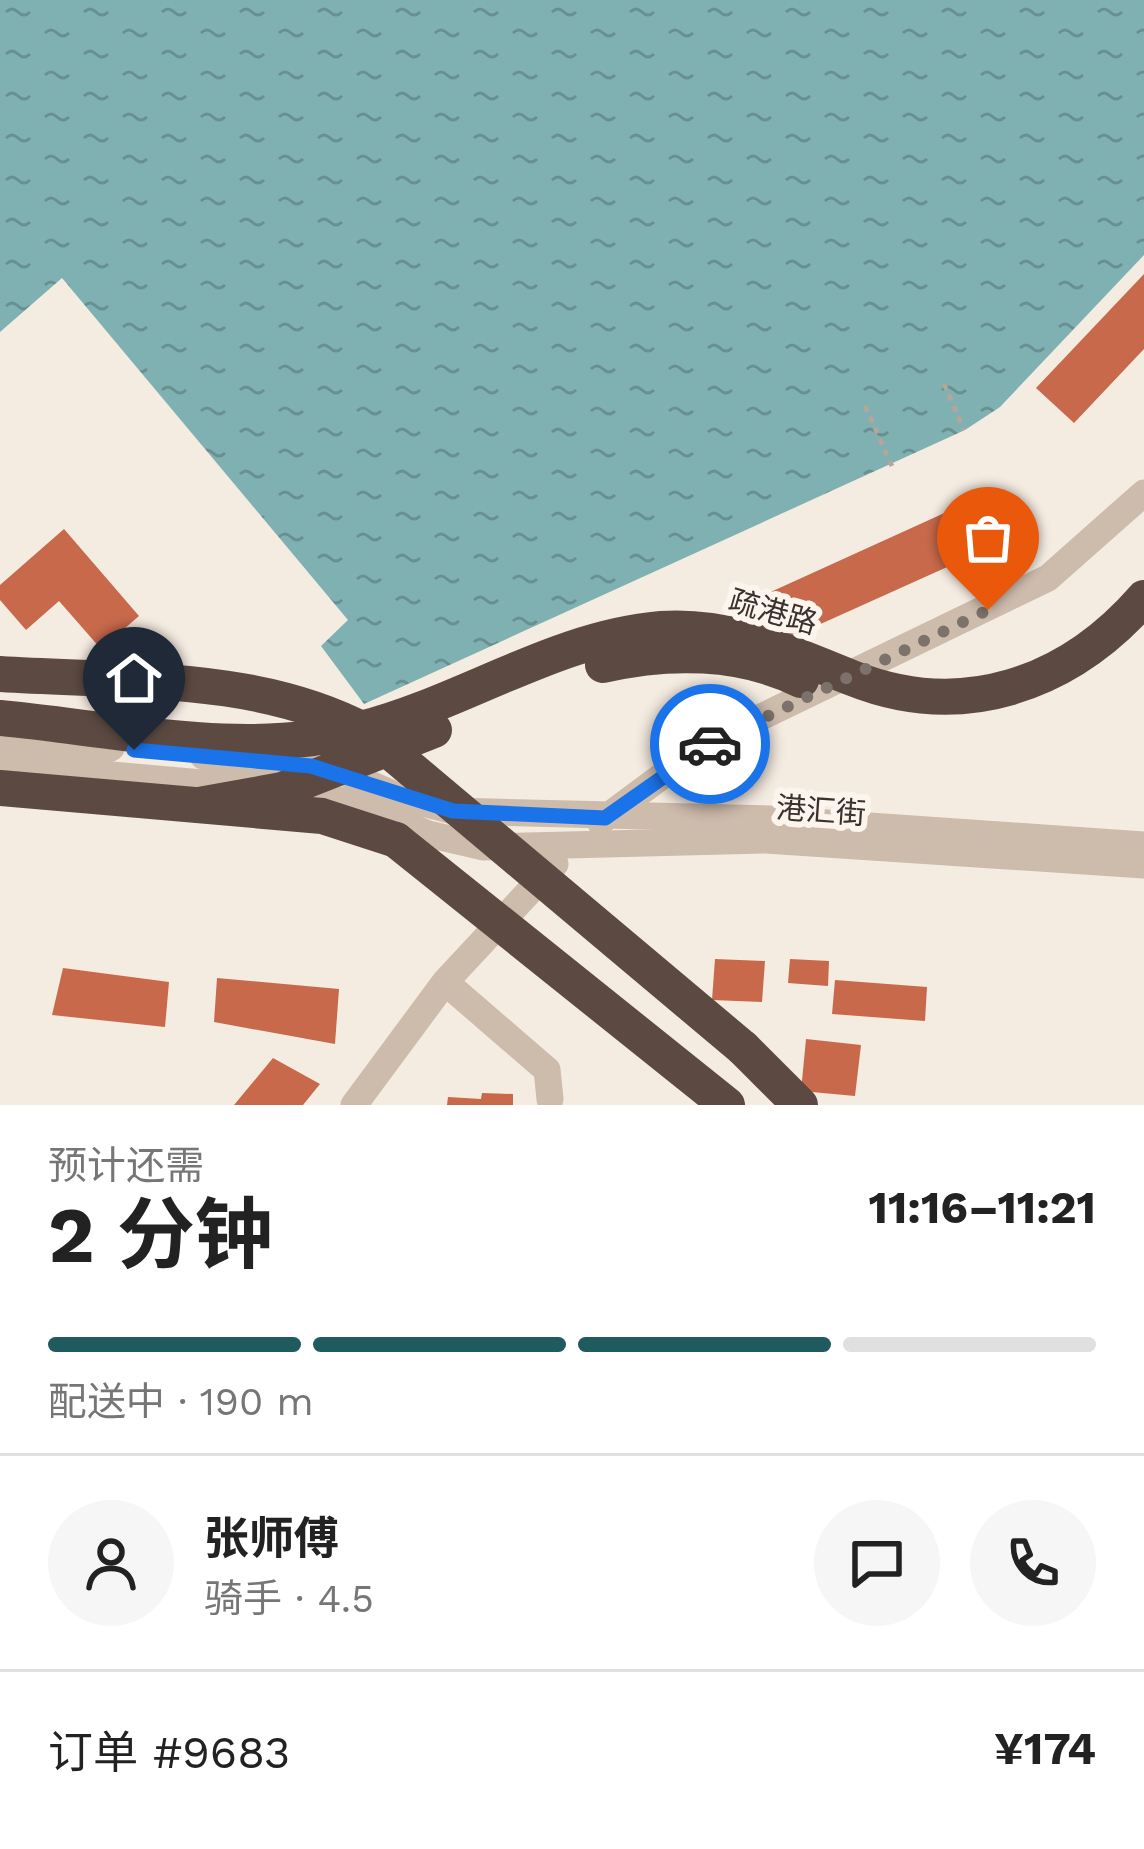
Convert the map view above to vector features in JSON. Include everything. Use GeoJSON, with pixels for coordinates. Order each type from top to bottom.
{"type":"FeatureCollection","features":[{"type":"Feature","properties":{"kind":"highway","name":"疏港路"},"geometry":{"type":"LineString","coordinates":[[0,718],[250,741],[307,739],[402,718],[596,641],[667,629],[760,639],[904,695],[974,697],[1024,685],[1069,665],[1096,647],[1144,598]]}},
{"type":"Feature","properties":{"kind":"highway"},"geometry":{"type":"LineString","coordinates":[[199,805],[282,790],[570,676],[633,658],[708,656],[751,663],[866,710],[935,722],[977,721],[1031,709],[1078,687],[1144,634]]}},
{"type":"Feature","properties":{"kind":"highway"},"geometry":{"type":"LineString","coordinates":[[0,674],[276,696],[346,721],[407,765],[743,1048],[800,1105]]}},
{"type":"Feature","properties":{"kind":"highway"},"geometry":{"type":"LineString","coordinates":[[0,788],[322,816],[396,840],[727,1105]]}},
{"type":"Feature","properties":{"kind":"street"},"geometry":{"type":"LineString","coordinates":[[354,1105],[445,982],[573,844],[605,818],[693,753],[1048,578],[1144,493]]}},
{"type":"Feature","properties":{"kind":"street","name":"港汇街"},"geometry":{"type":"LineString","coordinates":[[0,738],[311,766],[453,811],[769,819],[1144,844]]}},
{"type":"Feature","properties":{"kind":"street","name":"港汇街"},"geometry":{"type":"LineString","coordinates":[[0,765],[310,793],[355,803],[454,842],[517,848],[766,840],[1144,865]]}},
{"type":"Feature","properties":{"kind":"street"},"geometry":{"type":"LineString","coordinates":[[445,982],[547,1070],[550,1099]]}},
{"type":"Feature","properties":{"kind":"path"},"geometry":{"type":"LineString","coordinates":[[944,384],[964,430]]}},
{"type":"Feature","properties":{"kind":"path"},"geometry":{"type":"LineString","coordinates":[[866,406],[892,466]]}},
{"type":"Feature","properties":{"kind":"water"},"geometry":{"type":"Polygon","coordinates":[[[0,0],[1144,0],[1144,255],[1000,407],[965,430],[364,704],[321,646],[348,620],[62,278],[0,332],[0,0]]]}},
{"type":"Feature","properties":{"kind":"building"},"geometry":{"type":"Polygon","coordinates":[[[1144,274],[1144,349],[1074,423],[1036,388],[1144,274]]]}},
{"type":"Feature","properties":{"kind":"building"},"geometry":{"type":"Polygon","coordinates":[[[984,495],[1005,541],[785,640],[764,595],[984,495]]]}},
{"type":"Feature","properties":{"kind":"building"},"geometry":{"type":"Polygon","coordinates":[[[64,529],[139,616],[101,649],[59,601],[26,630],[0,600],[0,585],[64,529]]]}},
{"type":"Feature","properties":{"kind":"building"},"geometry":{"type":"Polygon","coordinates":[[[715,959],[765,961],[762,1002],[712,1000],[715,959]]]}},
{"type":"Feature","properties":{"kind":"building"},"geometry":{"type":"Polygon","coordinates":[[[790,959],[829,961],[828,986],[788,983],[790,959]]]}},
{"type":"Feature","properties":{"kind":"building"},"geometry":{"type":"Polygon","coordinates":[[[63,968],[169,982],[165,1027],[52,1015],[63,968]]]}},
{"type":"Feature","properties":{"kind":"building"},"geometry":{"type":"Polygon","coordinates":[[[217,978],[339,989],[335,1044],[214,1022],[217,978]]]}},
{"type":"Feature","properties":{"kind":"building"},"geometry":{"type":"Polygon","coordinates":[[[835,980],[927,987],[925,1021],[832,1014],[835,980]]]}},
{"type":"Feature","properties":{"kind":"building"},"geometry":{"type":"Polygon","coordinates":[[[806,1039],[861,1045],[855,1096],[801,1091],[806,1039]]]}},
{"type":"Feature","properties":{"kind":"building"},"geometry":{"type":"Polygon","coordinates":[[[273,1058],[320,1084],[303,1105],[234,1105],[273,1058]]]}},
{"type":"Feature","properties":{"kind":"building"},"geometry":{"type":"Polygon","coordinates":[[[482,1093],[513,1094],[513,1105],[447,1105],[448,1097],[481,1099],[482,1093]]]}},
{"type":"Feature","properties":{"kind":"way so far"},"geometry":{"type":"LineString","coordinates":[[710,744],[988,610]]}},
{"type":"Feature","properties":{"kind":"route"},"geometry":{"type":"LineString","coordinates":[[134,750],[311,766],[346,773],[400,797],[453,811],[605,818],[710,744]]}}]}
